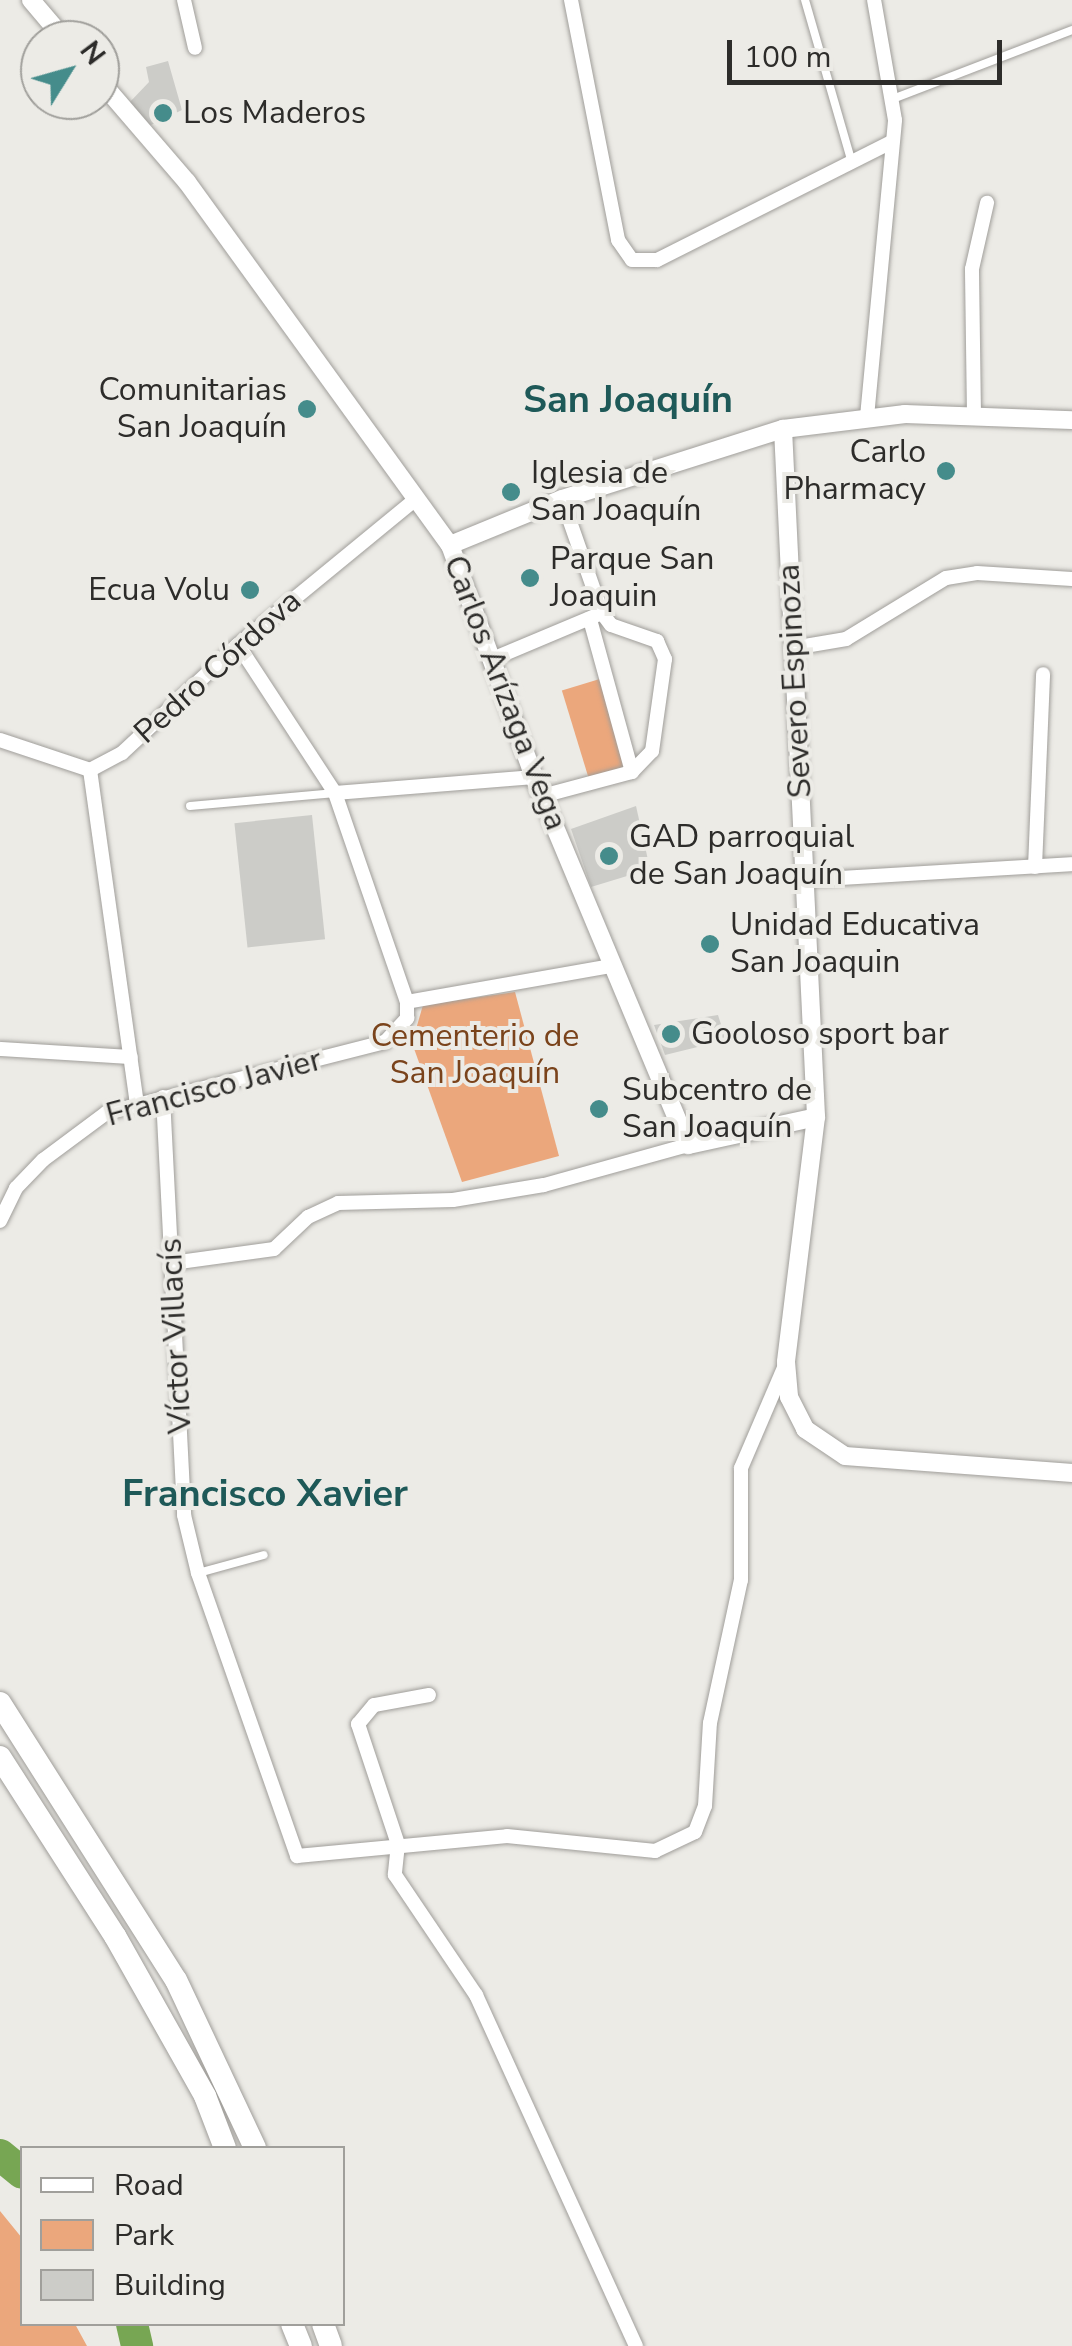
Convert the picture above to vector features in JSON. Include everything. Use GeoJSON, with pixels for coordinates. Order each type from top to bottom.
{"type":"FeatureCollection","features":[{"type":"Feature","properties":{"kind":"main road"},"geometry":{"type":"LineString","coordinates":[[0,1704],[176,1980],[254,2146]]}},
{"type":"Feature","properties":{"kind":"main road"},"geometry":{"type":"LineString","coordinates":[[0,1757],[142,1984],[204,2096],[224,2146]]}},
{"type":"Feature","properties":{"kind":"main road"},"geometry":{"type":"LineString","coordinates":[[0,1794],[37,1814]]}},
{"type":"Feature","properties":{"kind":"street"},"geometry":{"type":"LineString","coordinates":[[31,0],[48,20]]}},
{"type":"Feature","properties":{"kind":"street"},"geometry":{"type":"LineString","coordinates":[[184,0],[196,48]]}},
{"type":"Feature","properties":{"kind":"street"},"geometry":{"type":"LineString","coordinates":[[570,0],[618,240],[632,260],[656,260],[850,159],[890,144]]}},
{"type":"Feature","properties":{"kind":"street"},"geometry":{"type":"LineString","coordinates":[[867,417],[895,98],[874,0]]}},
{"type":"Feature","properties":{"kind":"street","name":"Carlos Arízaga Vega"},"geometry":{"type":"LineString","coordinates":[[120,104],[187,182],[450,545],[534,776],[688,1145]]}},
{"type":"Feature","properties":{"kind":"street"},"geometry":{"type":"LineString","coordinates":[[974,415],[972,269],[987,203]]}},
{"type":"Feature","properties":{"kind":"street"},"geometry":{"type":"LineString","coordinates":[[450,545],[562,499],[783,429],[867,417],[974,415],[1072,420]]}},
{"type":"Feature","properties":{"kind":"street","name":"Severo Espinoza"},"geometry":{"type":"LineString","coordinates":[[783,429],[816,1117],[786,1362],[795,1415],[818,1442],[845,1456],[1072,1473]]}},
{"type":"Feature","properties":{"kind":"street","name":"Pedro Córdova"},"geometry":{"type":"LineString","coordinates":[[90,770],[122,753],[238,646],[416,498]]}},
{"type":"Feature","properties":{"kind":"street"},"geometry":{"type":"LineString","coordinates":[[562,499],[596,616],[632,772]]}},
{"type":"Feature","properties":{"kind":"street"},"geometry":{"type":"LineString","coordinates":[[794,648],[846,639],[946,578],[977,573],[1072,579]]}},
{"type":"Feature","properties":{"kind":"street"},"geometry":{"type":"LineString","coordinates":[[490,660],[596,616]]}},
{"type":"Feature","properties":{"kind":"street"},"geometry":{"type":"LineString","coordinates":[[542,796],[632,772],[652,751],[665,659],[658,640],[596,616]]}},
{"type":"Feature","properties":{"kind":"street"},"geometry":{"type":"LineString","coordinates":[[238,646],[335,793],[407,1002],[612,966]]}},
{"type":"Feature","properties":{"kind":"street"},"geometry":{"type":"LineString","coordinates":[[1035,866],[1043,674]]}},
{"type":"Feature","properties":{"kind":"street"},"geometry":{"type":"LineString","coordinates":[[0,740],[90,770],[136,1102]]}},
{"type":"Feature","properties":{"kind":"street"},"geometry":{"type":"LineString","coordinates":[[335,793],[534,776]]}},
{"type":"Feature","properties":{"kind":"street"},"geometry":{"type":"LineString","coordinates":[[806,880],[1072,864]]}},
{"type":"Feature","properties":{"kind":"street","name":"Francisco Javier"},"geometry":{"type":"LineString","coordinates":[[0,1220],[16,1188],[77,1131],[136,1102],[385,1042],[406,1018],[407,1002]]}},
{"type":"Feature","properties":{"kind":"street"},"geometry":{"type":"LineString","coordinates":[[0,1050],[131,1057]]}},
{"type":"Feature","properties":{"kind":"street","name":"Víctor Villacís"},"geometry":{"type":"LineString","coordinates":[[162,1097],[184,1514],[198,1573],[296,1856],[398,1844]]}},
{"type":"Feature","properties":{"kind":"street"},"geometry":{"type":"LineString","coordinates":[[172,1263],[274,1250],[308,1217],[338,1204],[453,1200],[544,1185],[688,1145],[816,1117]]}},
{"type":"Feature","properties":{"kind":"street"},"geometry":{"type":"LineString","coordinates":[[398,1844],[506,1836],[655,1851],[695,1832],[705,1806],[710,1723],[738,1603],[741,1468],[786,1362]]}},
{"type":"Feature","properties":{"kind":"street"},"geometry":{"type":"LineString","coordinates":[[429,1695],[374,1705],[358,1724],[398,1844],[395,1876],[403,1894],[483,2010],[636,2346]]}},
{"type":"Feature","properties":{"kind":"lane"},"geometry":{"type":"LineString","coordinates":[[805,0],[850,159]]}},
{"type":"Feature","properties":{"kind":"lane"},"geometry":{"type":"LineString","coordinates":[[895,98],[1072,30]]}},
{"type":"Feature","properties":{"kind":"lane"},"geometry":{"type":"LineString","coordinates":[[190,806],[335,793]]}},
{"type":"Feature","properties":{"kind":"lane"},"geometry":{"type":"LineString","coordinates":[[198,1573],[264,1555]]}},
{"type":"Feature","properties":{"kind":"green space"},"geometry":{"type":"Polygon","coordinates":[[[603,678],[631,769],[590,781],[562,691],[603,678]]]}},
{"type":"Feature","properties":{"kind":"green space","name":"Cementerio de San Joaquín"},"geometry":{"type":"Polygon","coordinates":[[[515,992],[559,1156],[462,1182],[412,1043],[423,1005],[515,992]]]}},
{"type":"Feature","properties":{"kind":"green space"},"geometry":{"type":"Polygon","coordinates":[[[0,2211],[20,2236],[20,2326],[76,2326],[87,2346],[0,2346],[0,2211]]]}},
{"type":"Feature","properties":{"kind":"building"},"geometry":{"type":"Polygon","coordinates":[[[168,61],[182,110],[149,126],[129,103],[149,82],[146,67],[168,61]]]}},
{"type":"Feature","properties":{"kind":"building"},"geometry":{"type":"Polygon","coordinates":[[[636,806],[650,869],[591,887],[571,829],[636,806]]]}},
{"type":"Feature","properties":{"kind":"building"},"geometry":{"type":"Polygon","coordinates":[[[312,815],[325,939],[247,947],[234,823],[312,815]]]}},
{"type":"Feature","properties":{"kind":"building"},"geometry":{"type":"Polygon","coordinates":[[[718,1015],[726,1040],[665,1055],[654,1025],[718,1015]]]}},
{"type":"Feature","properties":{"kind":"waterway"},"geometry":{"type":"LineString","coordinates":[[0,2155],[20,2171]]}},
{"type":"Feature","properties":{"kind":"waterway"},"geometry":{"type":"LineString","coordinates":[[132,2326],[137,2346]]}},
{"type":"Feature","properties":{"kind":"place","name":"Los Maderos"},"geometry":{"type":"Point","coordinates":[163,113]}},
{"type":"Feature","properties":{"kind":"place","name":"Comunitarias San Joaquín"},"geometry":{"type":"Point","coordinates":[307,409]}},
{"type":"Feature","properties":{"kind":"place","name":"Carlo Pharmacy"},"geometry":{"type":"Point","coordinates":[946,471]}},
{"type":"Feature","properties":{"kind":"place","name":"Iglesia de San Joaquín"},"geometry":{"type":"Point","coordinates":[511,492]}},
{"type":"Feature","properties":{"kind":"place","name":"Parque San Joaquin"},"geometry":{"type":"Point","coordinates":[530,578]}},
{"type":"Feature","properties":{"kind":"place","name":"Ecua Volu"},"geometry":{"type":"Point","coordinates":[250,590]}},
{"type":"Feature","properties":{"kind":"place","name":"GAD parroquial de San Joaquín"},"geometry":{"type":"Point","coordinates":[609,856]}},
{"type":"Feature","properties":{"kind":"place","name":"Unidad Educativa San Joaquin"},"geometry":{"type":"Point","coordinates":[710,944]}},
{"type":"Feature","properties":{"kind":"place","name":"Gooloso sport bar"},"geometry":{"type":"Point","coordinates":[671,1034]}},
{"type":"Feature","properties":{"kind":"place","name":"Subcentro de San Joaquín"},"geometry":{"type":"Point","coordinates":[599,1109]}},
{"type":"Feature","properties":{"kind":"district","name":"San Joaquín"},"geometry":{"type":"Point","coordinates":[628,400]}},
{"type":"Feature","properties":{"kind":"district","name":"Francisco Xavier"},"geometry":{"type":"Point","coordinates":[265,1494]}}]}
